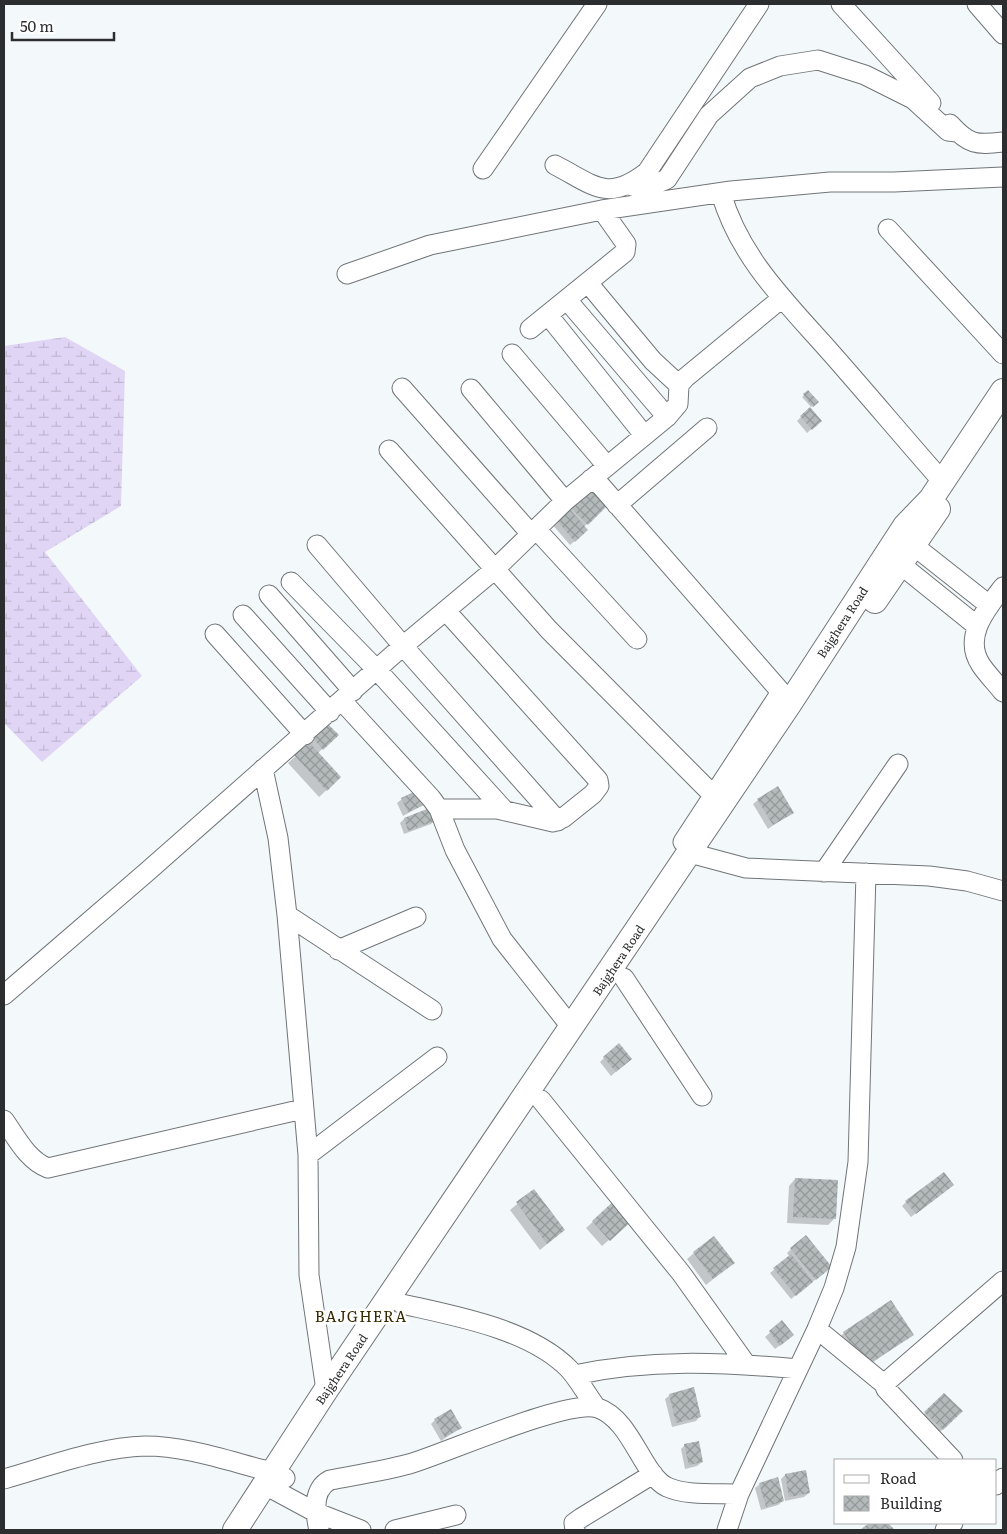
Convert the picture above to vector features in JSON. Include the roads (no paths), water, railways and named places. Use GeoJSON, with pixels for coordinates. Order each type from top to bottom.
{"type":"FeatureCollection","features":[{"type":"Feature","properties":{"kind":"main road","name":"Bajghera Road"},"geometry":{"type":"LineString","coordinates":[[235,1530],[274,1482],[402,1304],[624,978],[698,855],[718,800],[905,526],[931,499],[1003,391]]}},
{"type":"Feature","properties":{"kind":"main road","name":"Bajghera Road"},"geometry":{"type":"LineString","coordinates":[[252,1530],[274,1482],[326,1390],[570,1025],[698,855],[919,536],[1003,419]]}},
{"type":"Feature","properties":{"kind":"street"},"geometry":{"type":"LineString","coordinates":[[483,169],[597,4]]}},
{"type":"Feature","properties":{"kind":"street"},"geometry":{"type":"LineString","coordinates":[[555,165],[604,190],[630,185],[648,172],[759,4]]}},
{"type":"Feature","properties":{"kind":"street"},"geometry":{"type":"LineString","coordinates":[[841,4],[957,132],[977,145],[1003,142]]}},
{"type":"Feature","properties":{"kind":"street"},"geometry":{"type":"LineString","coordinates":[[977,4],[1003,34]]}},
{"type":"Feature","properties":{"kind":"street"},"geometry":{"type":"LineString","coordinates":[[630,185],[637,188],[656,184],[667,179],[709,115],[750,78],[780,66],[818,60],[865,74],[913,99],[948,131],[957,132]]}},
{"type":"Feature","properties":{"kind":"street"},"geometry":{"type":"LineString","coordinates":[[347,274],[430,245],[602,210],[721,193],[830,182],[894,182],[1003,177]]}},
{"type":"Feature","properties":{"kind":"street"},"geometry":{"type":"LineString","coordinates":[[721,193],[738,238],[782,298],[942,480]]}},
{"type":"Feature","properties":{"kind":"street"},"geometry":{"type":"LineString","coordinates":[[530,329],[625,252],[627,247],[602,210]]}},
{"type":"Feature","properties":{"kind":"street"},"geometry":{"type":"LineString","coordinates":[[888,229],[1003,354]]}},
{"type":"Feature","properties":{"kind":"street"},"geometry":{"type":"LineString","coordinates":[[588,283],[653,361],[678,385]]}},
{"type":"Feature","properties":{"kind":"street"},"geometry":{"type":"LineString","coordinates":[[4,995],[263,769],[305,735],[403,646],[494,570],[565,501],[667,417],[678,404],[678,385],[782,298]]}},
{"type":"Feature","properties":{"kind":"street"},"geometry":{"type":"LineString","coordinates":[[567,300],[667,417]]}},
{"type":"Feature","properties":{"kind":"street"},"geometry":{"type":"LineString","coordinates":[[548,315],[644,434]]}},
{"type":"Feature","properties":{"kind":"street"},"geometry":{"type":"LineString","coordinates":[[512,354],[607,466]]}},
{"type":"Feature","properties":{"kind":"street"},"geometry":{"type":"LineString","coordinates":[[402,388],[533,532],[637,638]]}},
{"type":"Feature","properties":{"kind":"street"},"geometry":{"type":"LineString","coordinates":[[471,389],[565,501]]}},
{"type":"Feature","properties":{"kind":"street"},"geometry":{"type":"LineString","coordinates":[[617,505],[707,428]]}},
{"type":"Feature","properties":{"kind":"street"},"geometry":{"type":"LineString","coordinates":[[243,615],[342,701],[414,776],[439,809],[455,850],[502,939],[570,1025],[718,800],[556,637],[494,570],[390,450]]}},
{"type":"Feature","properties":{"kind":"street"},"geometry":{"type":"LineString","coordinates":[[591,479],[601,486],[786,698]]}},
{"type":"Feature","properties":{"kind":"street"},"geometry":{"type":"LineString","coordinates":[[919,536],[989,605]]}},
{"type":"Feature","properties":{"kind":"street"},"geometry":{"type":"LineString","coordinates":[[317,544],[403,646],[558,821]]}},
{"type":"Feature","properties":{"kind":"street"},"geometry":{"type":"LineString","coordinates":[[900,564],[977,626]]}},
{"type":"Feature","properties":{"kind":"street"},"geometry":{"type":"LineString","coordinates":[[292,582],[377,670],[505,811]]}},
{"type":"Feature","properties":{"kind":"street"},"geometry":{"type":"LineString","coordinates":[[1003,587],[989,605],[977,626],[975,643],[980,664],[1003,692]]}},
{"type":"Feature","properties":{"kind":"street"},"geometry":{"type":"LineString","coordinates":[[269,595],[342,701]]}},
{"type":"Feature","properties":{"kind":"street"},"geometry":{"type":"LineString","coordinates":[[439,809],[505,811],[547,821],[558,821],[598,790],[598,780],[446,611]]}},
{"type":"Feature","properties":{"kind":"street"},"geometry":{"type":"LineString","coordinates":[[215,634],[305,735]]}},
{"type":"Feature","properties":{"kind":"street"},"geometry":{"type":"LineString","coordinates":[[824,872],[898,764]]}},
{"type":"Feature","properties":{"kind":"street"},"geometry":{"type":"LineString","coordinates":[[263,769],[278,838],[287,915],[308,1155],[309,1275],[326,1390]]}},
{"type":"Feature","properties":{"kind":"street"},"geometry":{"type":"LineString","coordinates":[[698,855],[746,868],[948,878],[1003,891]]}},
{"type":"Feature","properties":{"kind":"street"},"geometry":{"type":"LineString","coordinates":[[728,1530],[739,1494],[834,1288],[846,1246],[858,1162],[866,873]]}},
{"type":"Feature","properties":{"kind":"street"},"geometry":{"type":"LineString","coordinates":[[287,915],[432,1010]]}},
{"type":"Feature","properties":{"kind":"street"},"geometry":{"type":"LineString","coordinates":[[338,950],[416,917]]}},
{"type":"Feature","properties":{"kind":"street"},"geometry":{"type":"LineString","coordinates":[[624,978],[702,1096]]}},
{"type":"Feature","properties":{"kind":"street"},"geometry":{"type":"LineString","coordinates":[[308,1155],[436,1057]]}},
{"type":"Feature","properties":{"kind":"street"},"geometry":{"type":"LineString","coordinates":[[541,1100],[681,1273],[746,1364]]}},
{"type":"Feature","properties":{"kind":"street"},"geometry":{"type":"LineString","coordinates":[[4,1120],[26,1151],[38,1163],[48,1168],[303,1109]]}},
{"type":"Feature","properties":{"kind":"street"},"geometry":{"type":"LineString","coordinates":[[884,1384],[1003,1281]]}},
{"type":"Feature","properties":{"kind":"street"},"geometry":{"type":"LineString","coordinates":[[402,1304],[452,1316],[520,1338],[541,1348],[574,1375],[596,1407],[621,1426],[660,1482],[675,1490],[739,1494]]}},
{"type":"Feature","properties":{"kind":"street"},"geometry":{"type":"LineString","coordinates":[[816,1329],[884,1384],[886,1389],[952,1459]]}},
{"type":"Feature","properties":{"kind":"street"},"geometry":{"type":"LineString","coordinates":[[574,1375],[639,1364],[746,1364],[798,1369]]}},
{"type":"Feature","properties":{"kind":"street"},"geometry":{"type":"LineString","coordinates":[[319,1530],[315,1512],[319,1492],[326,1482],[330,1480],[409,1464],[534,1419],[580,1408],[596,1407]]}},
{"type":"Feature","properties":{"kind":"street"},"geometry":{"type":"LineString","coordinates":[[4,1479],[100,1453],[143,1446],[184,1451],[274,1482],[315,1512],[361,1530]]}},
{"type":"Feature","properties":{"kind":"street"},"geometry":{"type":"LineString","coordinates":[[574,1530],[574,1523],[581,1518],[653,1474]]}},
{"type":"Feature","properties":{"kind":"street"},"geometry":{"type":"LineString","coordinates":[[396,1530],[456,1515]]}},
{"type":"Feature","properties":{"kind":"district","name":"BAJGHERA"},"geometry":{"type":"Point","coordinates":[361,1315]}}]}
